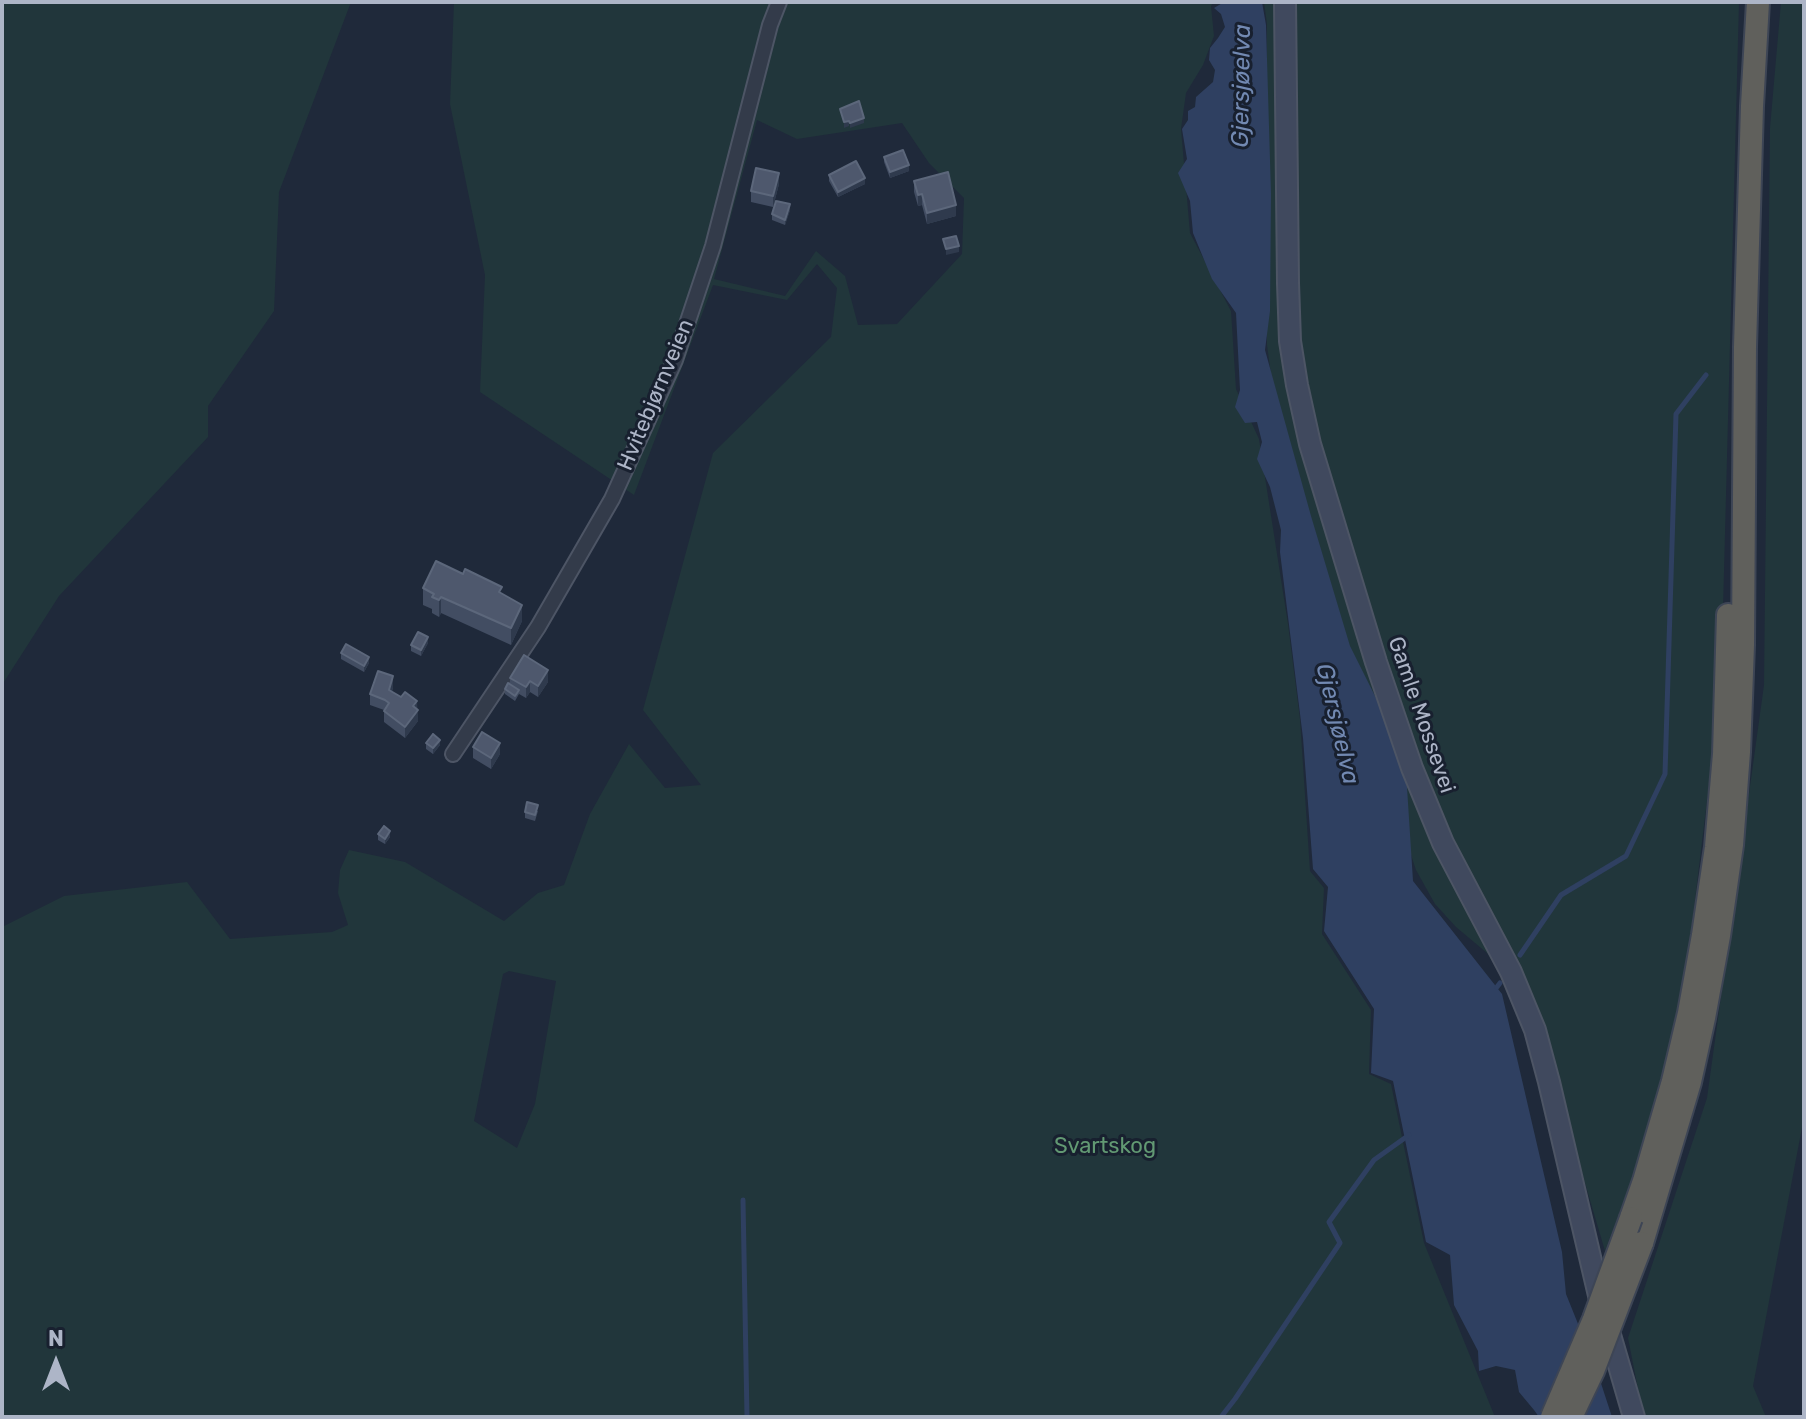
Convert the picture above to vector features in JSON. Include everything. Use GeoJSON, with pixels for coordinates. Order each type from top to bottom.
{"type":"FeatureCollection","features":[{"type":"Feature","properties":{"kind":"highway"},"geometry":{"type":"LineString","coordinates":[[1552,1417],[1594,1319],[1631,1218],[1673,1081],[1689,1013],[1716,847],[1724,754],[1734,222],[1745,2]]}},
{"type":"Feature","properties":{"kind":"highway"},"geometry":{"type":"LineString","coordinates":[[1571,1417],[1593,1371],[1642,1243],[1690,1082],[1719,936],[1732,845],[1743,661],[1745,347],[1758,2]]}},
{"type":"Feature","properties":{"kind":"main road","name":"Gamle Mossevei"},"geometry":{"type":"LineString","coordinates":[[1285,2],[1290,328],[1297,385],[1310,444],[1363,621],[1412,768],[1443,843],[1511,972],[1535,1030],[1598,1292],[1634,1417]]}},
{"type":"Feature","properties":{"kind":"street","name":"Hvitebjørnveien"},"geometry":{"type":"LineString","coordinates":[[453,754],[538,627],[612,499],[675,360],[713,246],[770,25],[779,2]]}},
{"type":"Feature","properties":{"kind":"green space"},"geometry":{"type":"Polygon","coordinates":[[[2,2],[351,2],[279,192],[274,311],[208,406],[208,437],[59,596],[2,685],[2,2]]]}},
{"type":"Feature","properties":{"kind":"green space","name":"Svartskog"},"geometry":{"type":"Polygon","coordinates":[[[454,2],[1214,2],[1211,6],[1214,36],[1203,65],[1186,93],[1181,129],[1190,233],[1231,311],[1236,389],[1259,439],[1300,719],[1310,871],[1324,888],[1322,934],[1371,1010],[1369,1074],[1391,1084],[1424,1243],[1495,1417],[2,1417],[2,927],[64,896],[187,882],[230,939],[332,932],[348,925],[338,893],[340,870],[349,850],[405,862],[504,921],[538,893],[564,885],[590,814],[629,744],[665,788],[701,785],[643,710],[713,453],[831,337],[837,288],[817,264],[787,300],[713,285],[634,495],[480,392],[485,275],[450,104],[454,2]],[[757,120],[714,279],[785,296],[816,251],[845,276],[858,325],[897,324],[962,254],[964,198],[929,163],[902,123],[797,139],[757,120]],[[509,971],[503,974],[474,1121],[517,1148],[535,1104],[556,981],[509,971]]]}},
{"type":"Feature","properties":{"kind":"green space"},"geometry":{"type":"Polygon","coordinates":[[[1264,2],[1739,2],[1721,685],[1675,1065],[1605,1251],[1542,1037],[1487,953],[1435,904],[1416,870],[1320,581],[1275,404],[1267,345],[1267,24],[1264,2]]]}},
{"type":"Feature","properties":{"kind":"green space"},"geometry":{"type":"Polygon","coordinates":[[[1781,2],[1802,2],[1804,34],[1804,1117],[1753,1386],[1766,1417],[1646,1417],[1628,1338],[1707,1098],[1764,685],[1770,128],[1781,2]]]}},
{"type":"Feature","properties":{"kind":"water","name":"Gjersjøelva"},"geometry":{"type":"Polygon","coordinates":[[[1224,2],[1262,2],[1266,25],[1271,194],[1270,311],[1265,350],[1350,646],[1405,756],[1413,881],[1502,994],[1562,1252],[1566,1294],[1612,1417],[1539,1417],[1519,1392],[1515,1370],[1496,1366],[1479,1371],[1478,1351],[1454,1305],[1450,1255],[1426,1242],[1393,1081],[1371,1073],[1374,1009],[1324,931],[1328,887],[1313,869],[1303,738],[1280,552],[1281,530],[1270,487],[1257,459],[1262,442],[1257,422],[1245,423],[1235,407],[1240,390],[1236,313],[1212,279],[1193,233],[1190,201],[1178,173],[1187,159],[1182,129],[1188,120],[1188,111],[1195,107],[1196,97],[1213,82],[1215,70],[1209,60],[1210,48],[1225,27],[1221,14],[1214,8],[1224,2]]]}},
{"type":"Feature","properties":{"kind":"building"},"geometry":{"type":"Polygon","coordinates":[[[859,101],[864,118],[844,122],[840,109],[859,101]]]}},
{"type":"Feature","properties":{"kind":"building"},"geometry":{"type":"Polygon","coordinates":[[[903,150],[909,165],[890,172],[884,157],[903,150]]]}},
{"type":"Feature","properties":{"kind":"building"},"geometry":{"type":"Polygon","coordinates":[[[856,161],[865,178],[838,192],[829,175],[856,161]]]}},
{"type":"Feature","properties":{"kind":"building"},"geometry":{"type":"Polygon","coordinates":[[[756,168],[779,173],[773,196],[751,191],[756,168]]]}},
{"type":"Feature","properties":{"kind":"building"},"geometry":{"type":"Polygon","coordinates":[[[948,172],[956,205],[927,213],[922,194],[918,195],[914,181],[948,172]]]}},
{"type":"Feature","properties":{"kind":"building"},"geometry":{"type":"Polygon","coordinates":[[[776,201],[790,204],[785,220],[772,214],[776,201]]]}},
{"type":"Feature","properties":{"kind":"building"},"geometry":{"type":"Polygon","coordinates":[[[956,236],[959,246],[946,249],[943,239],[956,236]]]}},
{"type":"Feature","properties":{"kind":"building"},"geometry":{"type":"Polygon","coordinates":[[[436,561],[463,574],[465,569],[502,587],[499,592],[522,605],[511,628],[441,597],[439,600],[432,597],[434,594],[423,588],[436,561]]]}},
{"type":"Feature","properties":{"kind":"building"},"geometry":{"type":"Polygon","coordinates":[[[418,632],[428,637],[421,650],[411,645],[418,632]]]}},
{"type":"Feature","properties":{"kind":"building"},"geometry":{"type":"Polygon","coordinates":[[[346,644],[369,657],[364,666],[341,653],[346,644]]]}},
{"type":"Feature","properties":{"kind":"building"},"geometry":{"type":"Polygon","coordinates":[[[524,655],[548,670],[538,686],[530,681],[526,687],[510,678],[524,655]]]}},
{"type":"Feature","properties":{"kind":"building"},"geometry":{"type":"Polygon","coordinates":[[[378,671],[393,676],[389,690],[401,697],[405,692],[417,701],[413,706],[418,710],[405,727],[384,711],[389,703],[370,694],[378,671]]]}},
{"type":"Feature","properties":{"kind":"building"},"geometry":{"type":"Polygon","coordinates":[[[508,683],[519,690],[515,696],[505,689],[508,683]]]}},
{"type":"Feature","properties":{"kind":"building"},"geometry":{"type":"Polygon","coordinates":[[[482,732],[500,743],[491,758],[473,747],[482,732]]]}},
{"type":"Feature","properties":{"kind":"building"},"geometry":{"type":"Polygon","coordinates":[[[433,734],[440,740],[433,748],[426,743],[433,734]]]}},
{"type":"Feature","properties":{"kind":"building"},"geometry":{"type":"Polygon","coordinates":[[[527,802],[538,805],[535,815],[525,812],[527,802]]]}},
{"type":"Feature","properties":{"kind":"building"},"geometry":{"type":"Polygon","coordinates":[[[384,826],[390,831],[385,839],[378,834],[384,826]]]}},
{"type":"Feature","properties":{"kind":"waterway"},"geometry":{"type":"LineString","coordinates":[[1520,955],[1561,895],[1626,856],[1665,774],[1676,414],[1706,375]]}},
{"type":"Feature","properties":{"kind":"waterway"},"geometry":{"type":"LineString","coordinates":[[1497,987],[1500,983]]}},
{"type":"Feature","properties":{"kind":"waterway"},"geometry":{"type":"LineString","coordinates":[[1221,1417],[1340,1243],[1329,1222],[1374,1160],[1409,1135]]}},
{"type":"Feature","properties":{"kind":"waterway"},"geometry":{"type":"LineString","coordinates":[[743,1200],[747,1417]]}}]}
